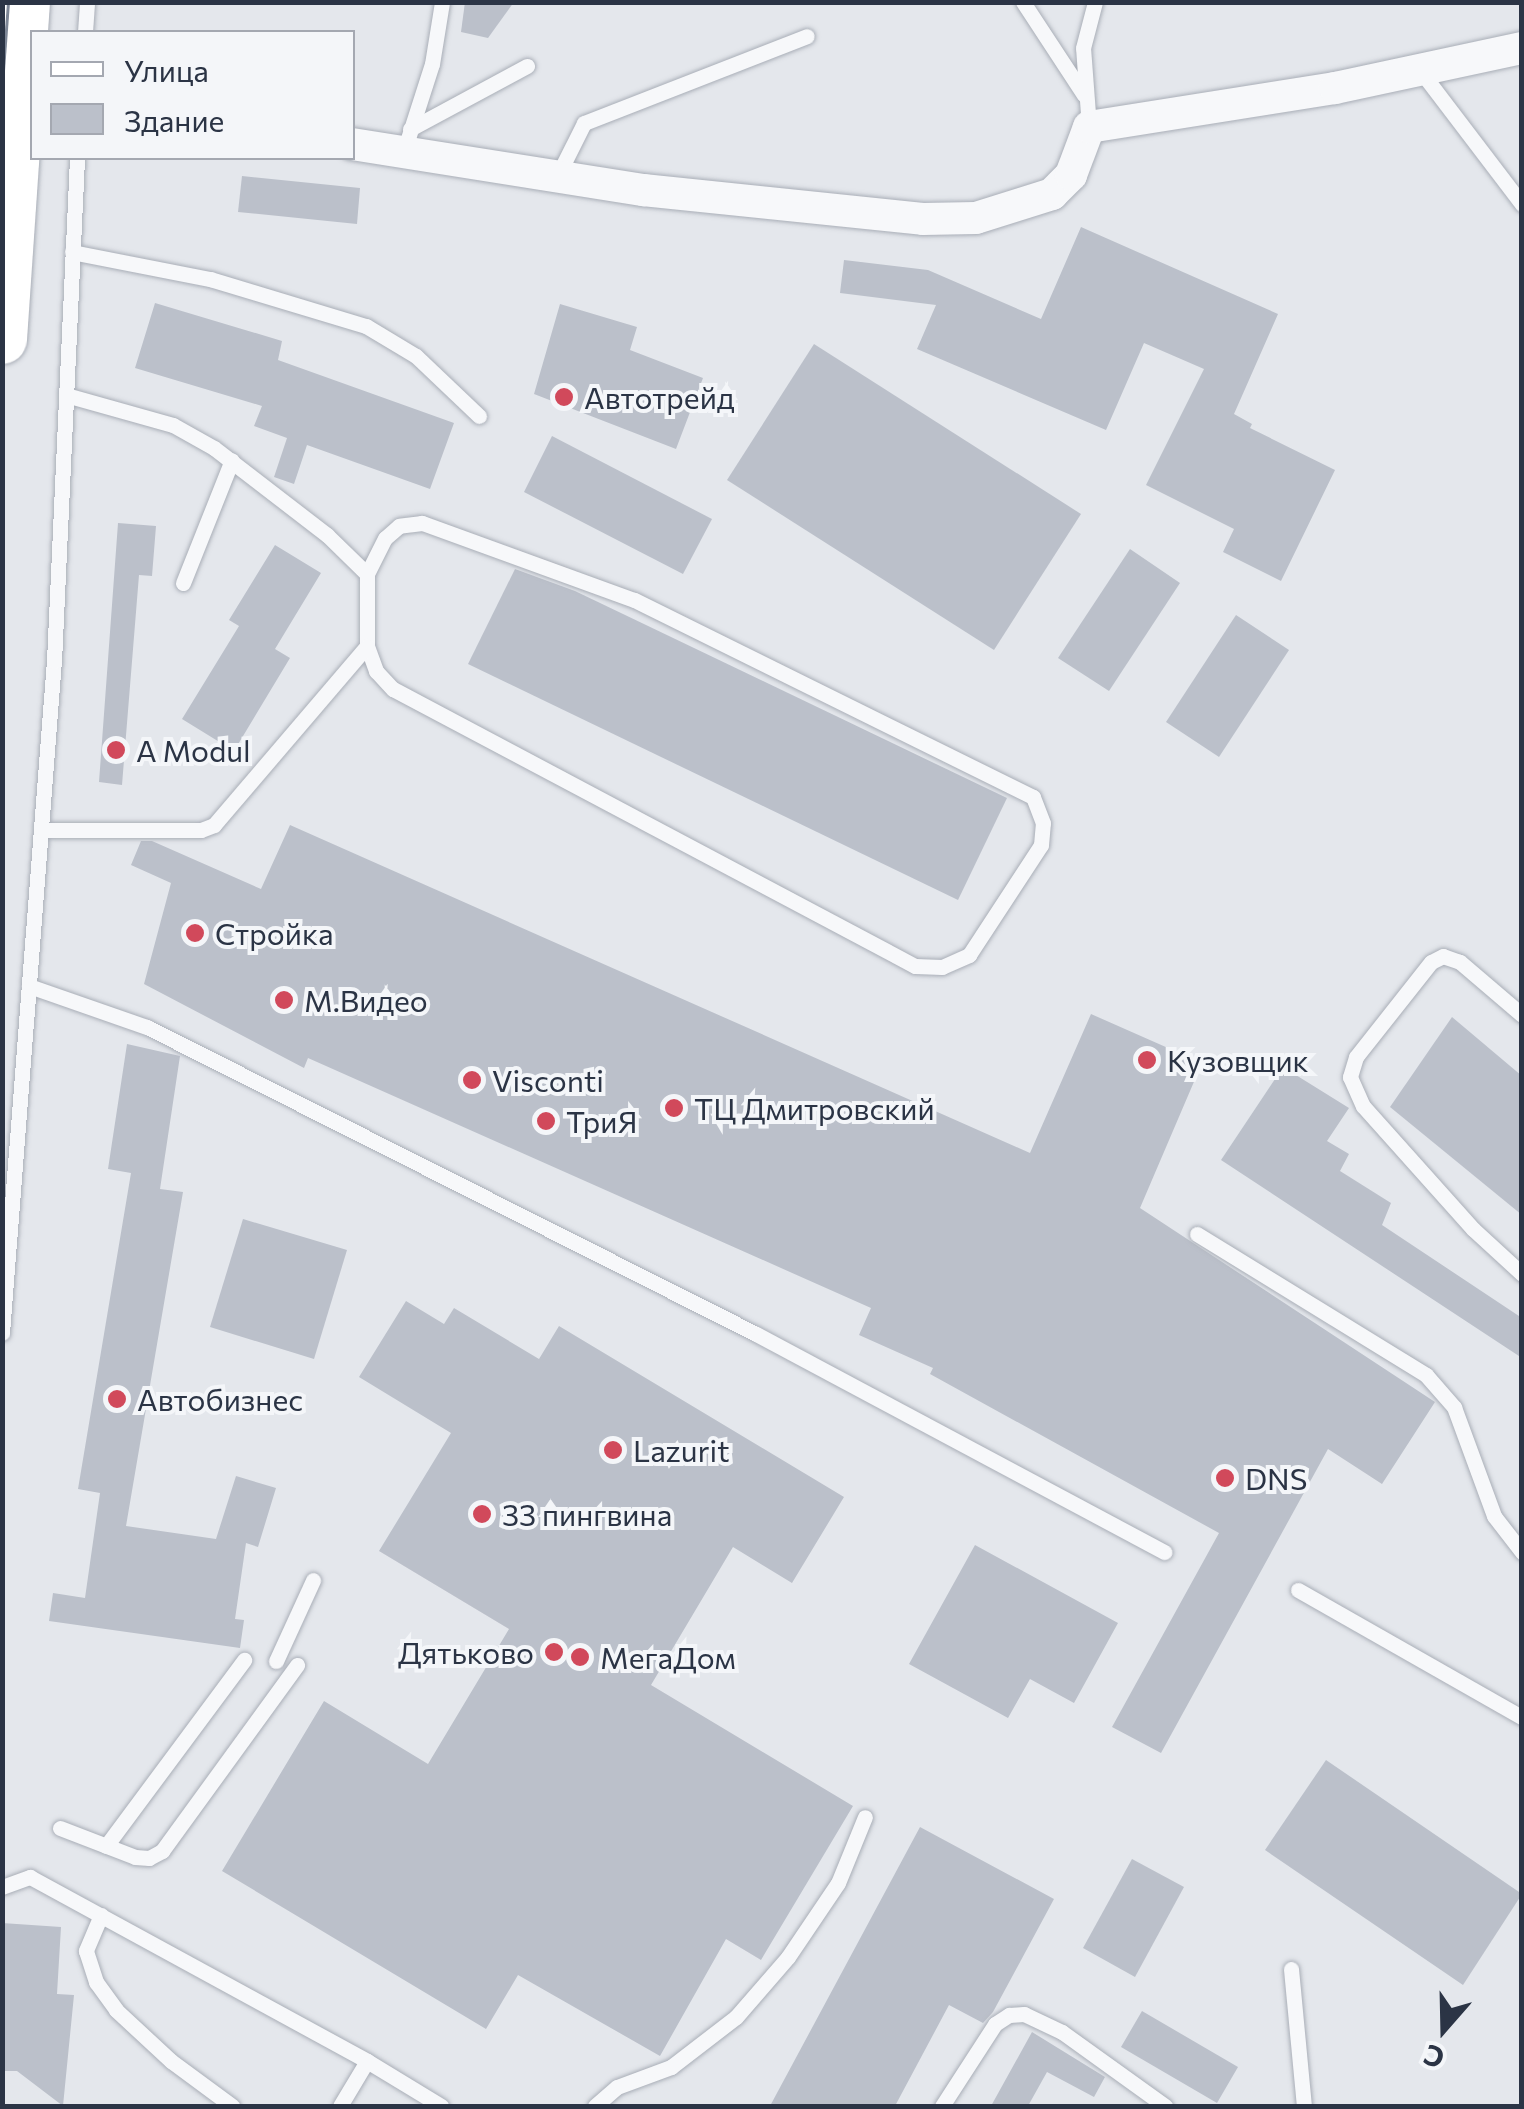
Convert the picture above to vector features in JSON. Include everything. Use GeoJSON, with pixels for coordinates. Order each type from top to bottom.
{"type":"FeatureCollection","features":[{"type":"Feature","properties":{"kind":"main road"},"geometry":{"type":"LineString","coordinates":[[2,339],[24,146],[26,2]]}},
{"type":"Feature","properties":{"kind":"street"},"geometry":{"type":"LineString","coordinates":[[355,144],[407,140],[643,190],[923,220],[976,218],[1052,194],[1071,175],[1087,113],[1419,70],[1522,48]]}},
{"type":"Feature","properties":{"kind":"lane"},"geometry":{"type":"LineString","coordinates":[[85,30],[87,2]]}},
{"type":"Feature","properties":{"kind":"lane"},"geometry":{"type":"LineString","coordinates":[[407,140],[432,64],[442,2]]}},
{"type":"Feature","properties":{"kind":"lane"},"geometry":{"type":"LineString","coordinates":[[1024,2],[1087,113]]}},
{"type":"Feature","properties":{"kind":"lane"},"geometry":{"type":"LineString","coordinates":[[1087,113],[1083,48],[1095,2]]}},
{"type":"Feature","properties":{"kind":"lane"},"geometry":{"type":"LineString","coordinates":[[558,175],[584,123],[807,36]]}},
{"type":"Feature","properties":{"kind":"lane"},"geometry":{"type":"LineString","coordinates":[[407,140],[527,66]]}},
{"type":"Feature","properties":{"kind":"lane"},"geometry":{"type":"LineString","coordinates":[[1419,70],[1522,204]]}},
{"type":"Feature","properties":{"kind":"lane"},"geometry":{"type":"LineString","coordinates":[[2,1333],[41,830],[77,160]]}},
{"type":"Feature","properties":{"kind":"lane"},"geometry":{"type":"LineString","coordinates":[[72,252],[210,279],[366,326],[416,356],[480,416]]}},
{"type":"Feature","properties":{"kind":"lane"},"geometry":{"type":"LineString","coordinates":[[66,395],[173,426],[232,460],[288,501],[366,574]]}},
{"type":"Feature","properties":{"kind":"lane"},"geometry":{"type":"LineString","coordinates":[[183,583],[232,460]]}},
{"type":"Feature","properties":{"kind":"lane"},"geometry":{"type":"LineString","coordinates":[[422,523],[634,600],[1034,797],[1043,823],[1041,845],[970,954],[942,967],[915,966],[393,689],[376,670],[366,646],[366,574],[386,538],[399,526],[422,523]]}},
{"type":"Feature","properties":{"kind":"lane"},"geometry":{"type":"LineString","coordinates":[[41,830],[201,830],[214,825],[366,646]]}},
{"type":"Feature","properties":{"kind":"lane"},"geometry":{"type":"LineString","coordinates":[[1522,1015],[1460,962],[1443,956],[1431,962],[1356,1056],[1350,1077],[1363,1106],[1473,1229],[1522,1274]]}},
{"type":"Feature","properties":{"kind":"lane"},"geometry":{"type":"LineString","coordinates":[[29,986],[148,1028],[756,1334],[1165,1552]]}},
{"type":"Feature","properties":{"kind":"lane"},"geometry":{"type":"LineString","coordinates":[[1197,1234],[1426,1375],[1454,1407],[1494,1516],[1522,1552]]}},
{"type":"Feature","properties":{"kind":"lane"},"geometry":{"type":"LineString","coordinates":[[276,1660],[313,1580]]}},
{"type":"Feature","properties":{"kind":"lane"},"geometry":{"type":"LineString","coordinates":[[1298,1590],[1522,1718]]}},
{"type":"Feature","properties":{"kind":"lane"},"geometry":{"type":"LineString","coordinates":[[106,1846],[244,1660]]}},
{"type":"Feature","properties":{"kind":"lane"},"geometry":{"type":"LineString","coordinates":[[60,1828],[135,1858],[150,1858],[162,1851],[297,1665]]}},
{"type":"Feature","properties":{"kind":"lane"},"geometry":{"type":"LineString","coordinates":[[595,2106],[617,2087],[671,2067],[736,2018],[788,1957],[838,1882],[865,1817]]}},
{"type":"Feature","properties":{"kind":"lane"},"geometry":{"type":"LineString","coordinates":[[2,1887],[30,1877],[442,2106]]}},
{"type":"Feature","properties":{"kind":"lane"},"geometry":{"type":"LineString","coordinates":[[100,1916],[86,1950],[96,1982],[116,2010],[232,2106]]}},
{"type":"Feature","properties":{"kind":"lane"},"geometry":{"type":"LineString","coordinates":[[1291,1970],[1304,2106]]}},
{"type":"Feature","properties":{"kind":"lane"},"geometry":{"type":"LineString","coordinates":[[942,2106],[994,2024],[1009,2015],[1024,2014],[1062,2032],[1165,2106]]}},
{"type":"Feature","properties":{"kind":"lane"},"geometry":{"type":"LineString","coordinates":[[340,2106],[367,2061]]}},
{"type":"Feature","properties":{"kind":"building"},"geometry":{"type":"Polygon","coordinates":[[[465,2],[514,2],[488,38],[461,32],[465,2]]]}},
{"type":"Feature","properties":{"kind":"building"},"geometry":{"type":"Polygon","coordinates":[[[242,176],[360,188],[357,224],[238,212],[242,176]]]}},
{"type":"Feature","properties":{"kind":"building"},"geometry":{"type":"Polygon","coordinates":[[[1081,227],[1278,314],[1234,414],[1252,424],[1250,428],[1335,470],[1281,581],[1223,552],[1234,529],[1146,485],[1204,369],[1144,343],[1106,430],[917,349],[936,305],[840,293],[844,260],[928,270],[1041,319],[1081,227]]]}},
{"type":"Feature","properties":{"kind":"building"},"geometry":{"type":"Polygon","coordinates":[[[155,303],[282,341],[278,360],[454,423],[430,489],[307,445],[294,484],[274,477],[287,438],[254,426],[262,406],[135,368],[155,303]]]}},
{"type":"Feature","properties":{"kind":"building"},"geometry":{"type":"Polygon","coordinates":[[[560,304],[637,327],[630,350],[703,378],[676,449],[534,394],[560,304]]]}},
{"type":"Feature","properties":{"kind":"building"},"geometry":{"type":"Polygon","coordinates":[[[814,344],[1081,514],[994,650],[727,480],[814,344]]]}},
{"type":"Feature","properties":{"kind":"building"},"geometry":{"type":"Polygon","coordinates":[[[552,436],[712,519],[683,574],[524,492],[552,436]]]}},
{"type":"Feature","properties":{"kind":"building"},"geometry":{"type":"Polygon","coordinates":[[[118,523],[156,526],[152,576],[139,575],[122,785],[99,782],[118,523]]]}},
{"type":"Feature","properties":{"kind":"building"},"geometry":{"type":"Polygon","coordinates":[[[275,545],[321,573],[275,649],[290,658],[234,751],[182,719],[239,626],[229,620],[275,545]]]}},
{"type":"Feature","properties":{"kind":"building"},"geometry":{"type":"Polygon","coordinates":[[[1130,549],[1180,583],[1109,691],[1058,658],[1130,549]]]}},
{"type":"Feature","properties":{"kind":"building"},"geometry":{"type":"Polygon","coordinates":[[[515,569],[575,591],[1007,798],[958,900],[468,664],[515,569]]]}},
{"type":"Feature","properties":{"kind":"building"},"geometry":{"type":"Polygon","coordinates":[[[1236,615],[1289,650],[1219,757],[1166,722],[1236,615]]]}},
{"type":"Feature","properties":{"kind":"building"},"geometry":{"type":"Polygon","coordinates":[[[290,825],[1030,1153],[1091,1014],[1202,1063],[1140,1208],[1435,1402],[1382,1484],[1328,1449],[1161,1753],[1112,1727],[1219,1533],[930,1374],[933,1368],[859,1335],[871,1308],[308,1058],[304,1068],[144,984],[171,883],[131,865],[141,841],[152,841],[261,889],[290,825]]]}},
{"type":"Feature","properties":{"kind":"building"},"geometry":{"type":"Polygon","coordinates":[[[1452,1017],[1522,1076],[1522,1215],[1390,1107],[1452,1017]]]}},
{"type":"Feature","properties":{"kind":"building"},"geometry":{"type":"Polygon","coordinates":[[[127,1044],[180,1056],[160,1189],[183,1192],[126,1526],[216,1539],[236,1476],[276,1488],[258,1547],[246,1543],[235,1619],[244,1620],[240,1648],[49,1621],[53,1593],[85,1598],[100,1493],[78,1489],[131,1173],[108,1169],[127,1044]]]}},
{"type":"Feature","properties":{"kind":"building"},"geometry":{"type":"Polygon","coordinates":[[[1283,1067],[1349,1108],[1327,1141],[1349,1154],[1340,1171],[1391,1203],[1382,1225],[1522,1318],[1522,1358],[1221,1160],[1283,1067]]]}},
{"type":"Feature","properties":{"kind":"building"},"geometry":{"type":"Polygon","coordinates":[[[243,1219],[347,1250],[314,1359],[210,1327],[243,1219]]]}},
{"type":"Feature","properties":{"kind":"building","name":"МегаДом"},"geometry":{"type":"Polygon","coordinates":[[[406,1301],[444,1324],[454,1308],[539,1359],[559,1326],[844,1497],[792,1583],[733,1547],[651,1685],[853,1806],[761,1960],[726,1939],[660,2056],[518,1975],[486,2029],[222,1871],[324,1701],[428,1764],[509,1629],[379,1551],[451,1433],[359,1377],[406,1301]]]}},
{"type":"Feature","properties":{"kind":"building"},"geometry":{"type":"Polygon","coordinates":[[[975,1545],[1118,1623],[1074,1703],[1030,1679],[1008,1718],[909,1664],[975,1545]]]}},
{"type":"Feature","properties":{"kind":"building"},"geometry":{"type":"Polygon","coordinates":[[[1326,1760],[1522,1894],[1463,1985],[1265,1850],[1326,1760]]]}},
{"type":"Feature","properties":{"kind":"building"},"geometry":{"type":"Polygon","coordinates":[[[920,1827],[1054,1899],[993,2012],[983,2023],[949,2005],[895,2106],[770,2106],[920,1827]]]}},
{"type":"Feature","properties":{"kind":"building"},"geometry":{"type":"Polygon","coordinates":[[[1132,1859],[1184,1887],[1135,1977],[1083,1948],[1132,1859]]]}},
{"type":"Feature","properties":{"kind":"building"},"geometry":{"type":"Polygon","coordinates":[[[2,1923],[61,1927],[57,1994],[74,1995],[63,2106],[17,2071],[2,2071],[2,1923]]]}},
{"type":"Feature","properties":{"kind":"building"},"geometry":{"type":"Polygon","coordinates":[[[1142,2011],[1238,2067],[1217,2103],[1121,2047],[1142,2011]]]}},
{"type":"Feature","properties":{"kind":"building"},"geometry":{"type":"Polygon","coordinates":[[[1032,2032],[1105,2077],[1094,2097],[1047,2072],[1028,2106],[991,2106],[1032,2032]]]}},
{"type":"Feature","properties":{"kind":"tram line"},"geometry":{"type":"LineString","coordinates":[[2,84],[8,2]]}},
{"type":"Feature","properties":{"kind":"place","name":"Автотрейд"},"geometry":{"type":"Point","coordinates":[564,397]}},
{"type":"Feature","properties":{"kind":"place","name":"A Modul"},"geometry":{"type":"Point","coordinates":[116,750]}},
{"type":"Feature","properties":{"kind":"place","name":"Стройка"},"geometry":{"type":"Point","coordinates":[195,933]}},
{"type":"Feature","properties":{"kind":"place","name":"М.Видео"},"geometry":{"type":"Point","coordinates":[284,1000]}},
{"type":"Feature","properties":{"kind":"place","name":"Кузовщик"},"geometry":{"type":"Point","coordinates":[1147,1060]}},
{"type":"Feature","properties":{"kind":"place","name":"Visconti"},"geometry":{"type":"Point","coordinates":[472,1080]}},
{"type":"Feature","properties":{"kind":"place","name":"ТЦ Дмитровский"},"geometry":{"type":"Point","coordinates":[674,1108]}},
{"type":"Feature","properties":{"kind":"place","name":"ТриЯ"},"geometry":{"type":"Point","coordinates":[546,1121]}},
{"type":"Feature","properties":{"kind":"place","name":"Автобизнес"},"geometry":{"type":"Point","coordinates":[117,1399]}},
{"type":"Feature","properties":{"kind":"place","name":"Lazurit"},"geometry":{"type":"Point","coordinates":[613,1450]}},
{"type":"Feature","properties":{"kind":"place","name":"DNS"},"geometry":{"type":"Point","coordinates":[1225,1478]}},
{"type":"Feature","properties":{"kind":"place","name":"33 пингвина"},"geometry":{"type":"Point","coordinates":[482,1514]}},
{"type":"Feature","properties":{"kind":"place","name":"Дятьково"},"geometry":{"type":"Point","coordinates":[554,1652]}},
{"type":"Feature","properties":{"kind":"place","name":"МегаДом"},"geometry":{"type":"Point","coordinates":[580,1657]}}]}
